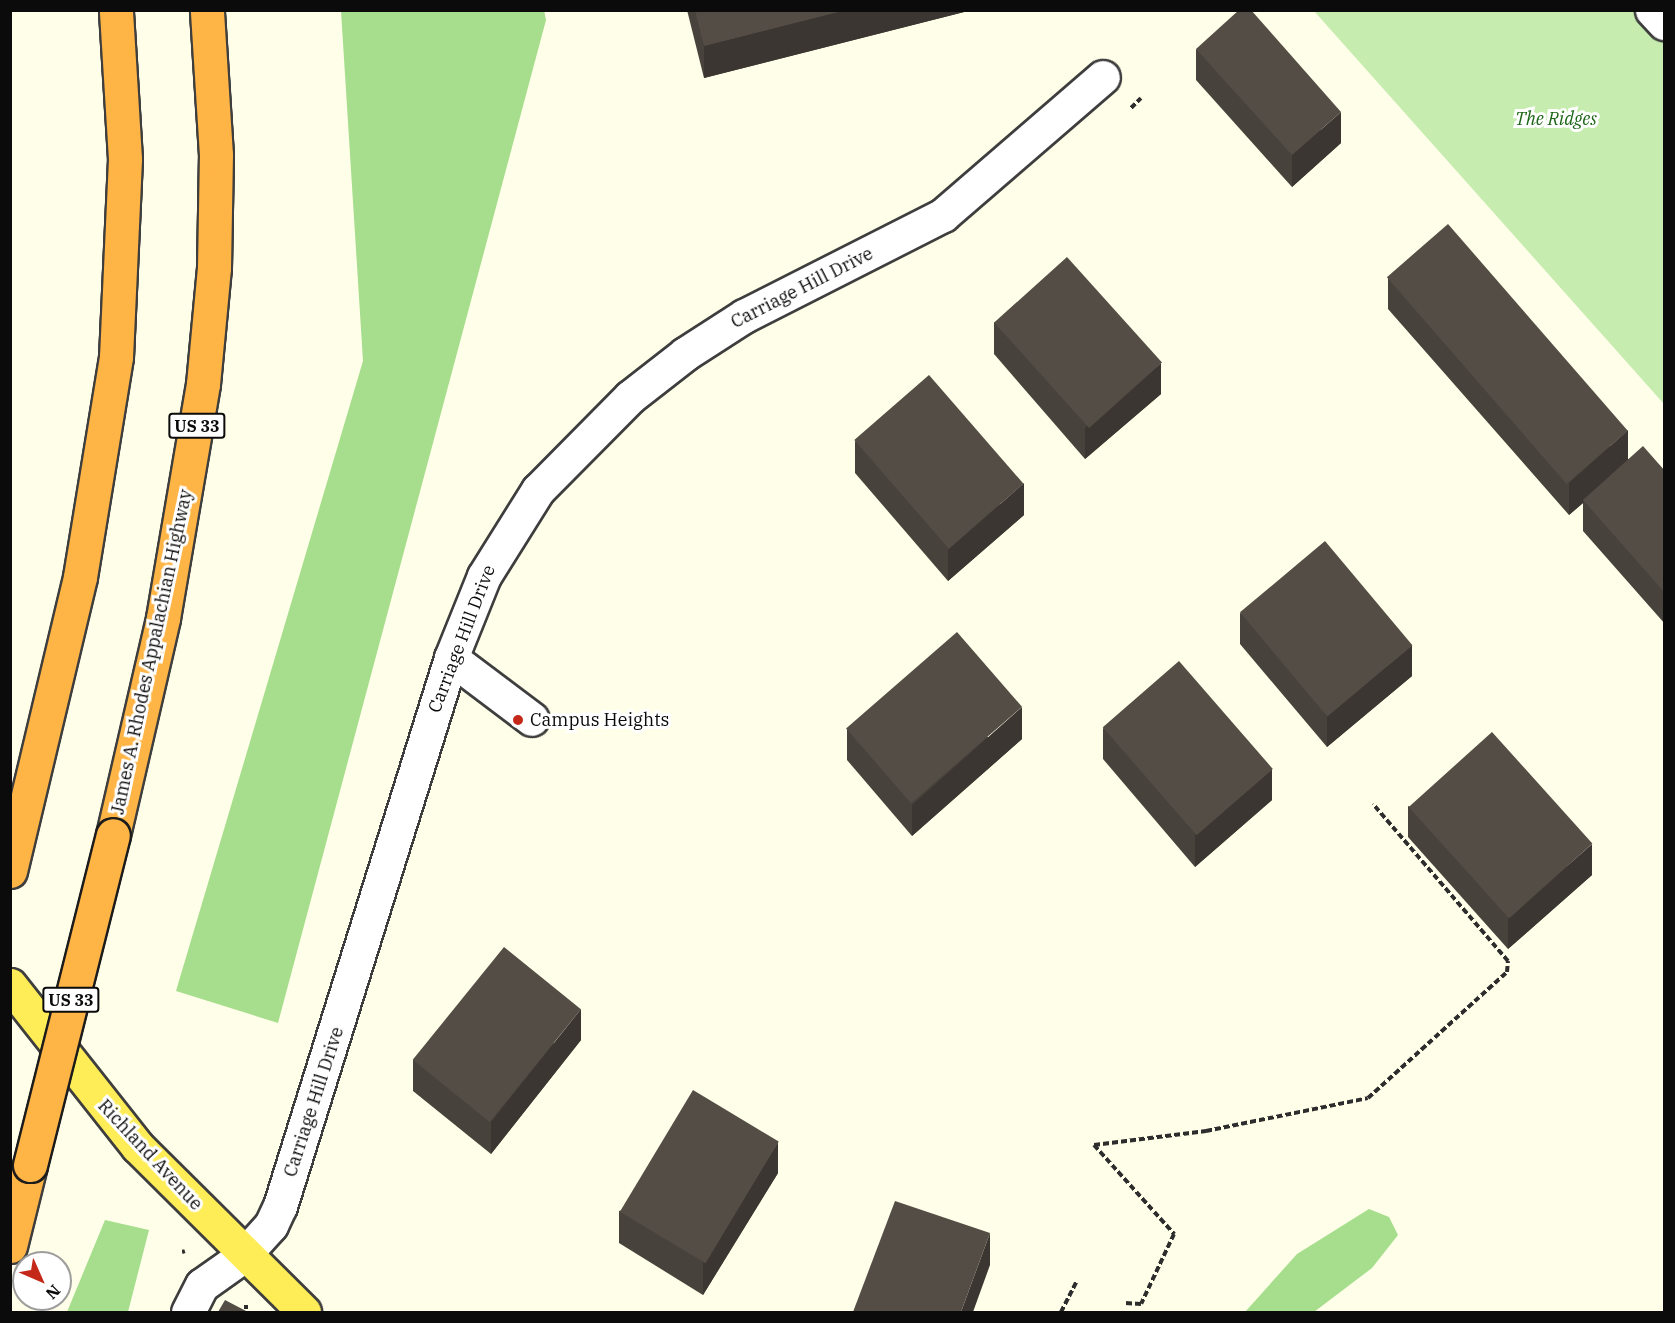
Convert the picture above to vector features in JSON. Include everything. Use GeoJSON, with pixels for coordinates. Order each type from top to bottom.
{"type":"FeatureCollection","features":[{"type":"Feature","properties":{"kind":"highway"},"geometry":{"type":"LineString","coordinates":[[10,871],[52,700],[100,475],[116,357],[125,159],[117,10]]}},
{"type":"Feature","properties":{"kind":"highway","name":"James A. Rhodes Appalachian Highway"},"geometry":{"type":"LineString","coordinates":[[10,1246],[113,835],[163,618],[203,384],[214,268],[216,155],[207,10]]}},
{"type":"Feature","properties":{"kind":"main road","name":"Richland Avenue"},"geometry":{"type":"LineString","coordinates":[[10,985],[138,1147],[243,1256],[304,1312]]}},
{"type":"Feature","properties":{"kind":"street"},"geometry":{"type":"LineString","coordinates":[[1652,10],[1665,23]]}},
{"type":"Feature","properties":{"kind":"street","name":"Carriage Hill Drive"},"geometry":{"type":"LineString","coordinates":[[188,1312],[202,1285],[243,1256],[271,1225],[280,1206],[451,658],[484,576],[526,507],[630,397],[744,316],[943,215],[1104,77]]}},
{"type":"Feature","properties":{"kind":"street"},"geometry":{"type":"LineString","coordinates":[[451,658],[532,719]]}},
{"type":"Feature","properties":{"kind":"path"},"geometry":{"type":"LineString","coordinates":[[1131,108],[1141,98]]}},
{"type":"Feature","properties":{"kind":"path"},"geometry":{"type":"LineString","coordinates":[[1125,1303],[1141,1304],[1174,1233],[1094,1144],[1206,1131],[1368,1098],[1507,972],[1508,961],[1373,804]]}},
{"type":"Feature","properties":{"kind":"path"},"geometry":{"type":"LineString","coordinates":[[1061,1312],[1077,1281]]}},
{"type":"Feature","properties":{"kind":"green space"},"geometry":{"type":"Polygon","coordinates":[[[544,10],[546,20],[278,1023],[176,991],[363,361],[341,11],[544,10]]]}},
{"type":"Feature","properties":{"kind":"green space","name":"The Ridges"},"geometry":{"type":"Polygon","coordinates":[[[1314,11],[1664,11],[1664,404],[1314,11]]]}},
{"type":"Feature","properties":{"kind":"green space"},"geometry":{"type":"Polygon","coordinates":[[[1369,1209],[1389,1217],[1398,1235],[1372,1268],[1314,1312],[1245,1312],[1297,1254],[1369,1209]]]}},
{"type":"Feature","properties":{"kind":"green space"},"geometry":{"type":"Polygon","coordinates":[[[105,1220],[149,1230],[128,1312],[67,1312],[72,1311],[72,1300],[105,1220]]]}},
{"type":"Feature","properties":{"kind":"building"},"geometry":{"type":"Polygon","coordinates":[[[695,10],[846,10],[704,46],[695,10]]]}},
{"type":"Feature","properties":{"kind":"building"},"geometry":{"type":"Polygon","coordinates":[[[1239,10],[1251,10],[1341,112],[1292,155],[1196,49],[1239,10]]]}},
{"type":"Feature","properties":{"kind":"building"},"geometry":{"type":"Polygon","coordinates":[[[1448,224],[1628,431],[1567,484],[1387,277],[1448,224]]]}},
{"type":"Feature","properties":{"kind":"building"},"geometry":{"type":"Polygon","coordinates":[[[1067,257],[1162,363],[1089,428],[994,323],[1067,257]]]}},
{"type":"Feature","properties":{"kind":"building"},"geometry":{"type":"Polygon","coordinates":[[[929,375],[1023,484],[949,549],[854,440],[929,375]]]}},
{"type":"Feature","properties":{"kind":"building"},"geometry":{"type":"Polygon","coordinates":[[[1643,446],[1665,471],[1665,593],[1583,500],[1643,446]]]}},
{"type":"Feature","properties":{"kind":"building"},"geometry":{"type":"Polygon","coordinates":[[[1325,541],[1412,645],[1327,717],[1240,612],[1325,541]]]}},
{"type":"Feature","properties":{"kind":"building"},"geometry":{"type":"Polygon","coordinates":[[[957,632],[1022,707],[911,803],[846,728],[957,632]]]}},
{"type":"Feature","properties":{"kind":"building"},"geometry":{"type":"Polygon","coordinates":[[[1179,661],[1273,769],[1197,835],[1103,727],[1179,661]]]}},
{"type":"Feature","properties":{"kind":"building"},"geometry":{"type":"Polygon","coordinates":[[[1492,732],[1592,843],[1509,918],[1409,807],[1492,732]]]}},
{"type":"Feature","properties":{"kind":"building"},"geometry":{"type":"Polygon","coordinates":[[[504,947],[581,1009],[490,1122],[413,1060],[504,947]]]}},
{"type":"Feature","properties":{"kind":"building"},"geometry":{"type":"Polygon","coordinates":[[[693,1090],[779,1142],[706,1263],[620,1212],[693,1090]]]}},
{"type":"Feature","properties":{"kind":"building"},"geometry":{"type":"Polygon","coordinates":[[[895,1201],[990,1233],[961,1312],[853,1312],[895,1201]]]}},
{"type":"Feature","properties":{"kind":"building"},"geometry":{"type":"Polygon","coordinates":[[[225,1300],[248,1312],[218,1312],[225,1300]]]}},
{"type":"Feature","properties":{"kind":"place","name":"Campus Heights"},"geometry":{"type":"Point","coordinates":[518,720]}}]}
